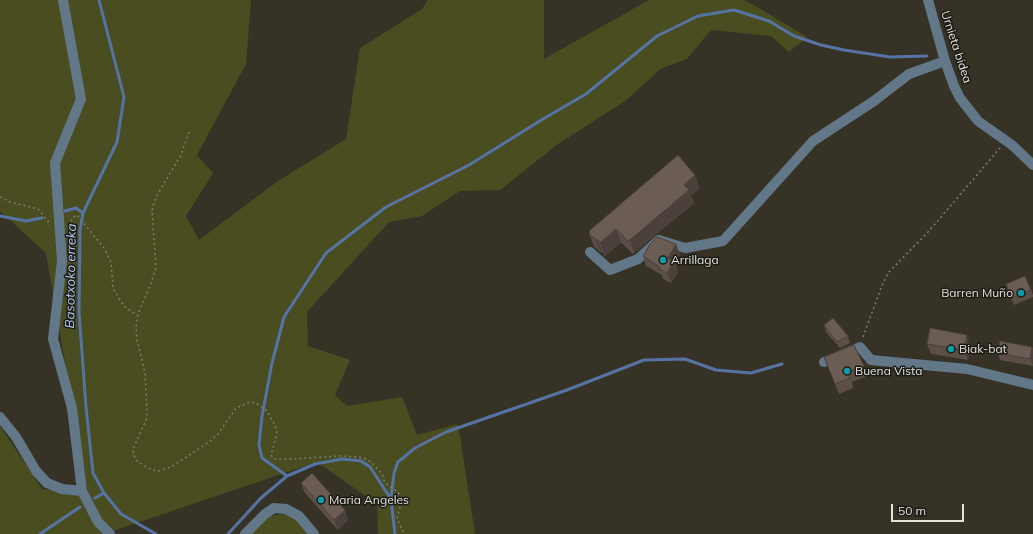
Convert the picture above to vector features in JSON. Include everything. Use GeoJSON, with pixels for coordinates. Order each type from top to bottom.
{"type":"FeatureCollection","features":[{"type":"Feature","properties":{"kind":"street"},"geometry":{"type":"LineString","coordinates":[[63,0],[81,99],[55,163],[62,261],[54,339],[72,408],[82,491],[98,522],[110,534]]}},
{"type":"Feature","properties":{"kind":"street","name":"Urnieta bidea"},"geometry":{"type":"LineString","coordinates":[[928,0],[945,61],[960,98],[978,121],[1006,141],[1033,165]]}},
{"type":"Feature","properties":{"kind":"street"},"geometry":{"type":"LineString","coordinates":[[590,252],[610,270],[638,259],[659,240],[685,248],[723,241],[813,141],[874,101],[909,74],[945,61]]}},
{"type":"Feature","properties":{"kind":"street"},"geometry":{"type":"LineString","coordinates":[[824,362],[860,347],[871,360],[967,369],[1033,385]]}},
{"type":"Feature","properties":{"kind":"street"},"geometry":{"type":"LineString","coordinates":[[0,418],[16,437],[36,471],[47,483],[62,489],[82,491]]}},
{"type":"Feature","properties":{"kind":"street"},"geometry":{"type":"LineString","coordinates":[[245,534],[265,514],[274,508],[286,509],[299,516],[314,534]]}},
{"type":"Feature","properties":{"kind":"path"},"geometry":{"type":"LineString","coordinates":[[189,132],[181,155],[154,202],[152,218],[156,267],[151,283],[137,315],[136,327],[148,399],[146,420],[134,447],[133,453],[138,462],[152,470],[158,471],[171,467],[209,442],[218,434],[236,408],[250,402],[256,403],[266,410],[275,425],[276,437],[271,455],[274,459],[340,456],[358,457],[371,462],[382,474],[385,483],[398,492],[400,496],[401,504],[397,518],[404,534]]}},
{"type":"Feature","properties":{"kind":"path"},"geometry":{"type":"LineString","coordinates":[[860,347],[881,288],[888,274],[929,231],[1006,141]]}},
{"type":"Feature","properties":{"kind":"path"},"geometry":{"type":"LineString","coordinates":[[0,198],[38,210],[48,221],[50,228]]}},
{"type":"Feature","properties":{"kind":"path"},"geometry":{"type":"LineString","coordinates":[[72,218],[77,215],[104,248],[111,262],[113,288],[123,305],[137,315]]}},
{"type":"Feature","properties":{"kind":"green space"},"geometry":{"type":"Polygon","coordinates":[[[0,0],[251,0],[246,64],[197,155],[213,173],[186,216],[199,240],[278,181],[346,139],[360,48],[422,9],[428,0],[544,0],[544,59],[649,0],[744,0],[807,37],[789,52],[771,36],[711,30],[687,59],[662,68],[625,101],[558,144],[500,190],[460,191],[422,216],[389,222],[307,312],[308,346],[350,360],[335,395],[347,406],[402,397],[417,435],[458,424],[475,534],[378,534],[377,504],[317,462],[104,534],[0,534],[0,426],[42,489],[88,494],[46,253],[0,211],[0,0]]]}},
{"type":"Feature","properties":{"kind":"green space"},"geometry":{"type":"Polygon","coordinates":[[[283,514],[292,516],[309,534],[250,534],[262,522],[271,516],[283,514]]]}},
{"type":"Feature","properties":{"kind":"building"},"geometry":{"type":"Polygon","coordinates":[[[678,155],[695,175],[684,185],[689,190],[628,241],[616,229],[600,243],[589,233],[589,231],[678,155]]]}},
{"type":"Feature","properties":{"kind":"building"},"geometry":{"type":"Polygon","coordinates":[[[657,237],[676,244],[668,258],[674,262],[667,273],[659,269],[660,267],[643,256],[650,244],[657,237]]]}},
{"type":"Feature","properties":{"kind":"building"},"geometry":{"type":"Polygon","coordinates":[[[1025,276],[1031,290],[1012,298],[1006,284],[1025,276]]]}},
{"type":"Feature","properties":{"kind":"building"},"geometry":{"type":"Polygon","coordinates":[[[833,318],[848,336],[837,342],[824,325],[833,318]]]}},
{"type":"Feature","properties":{"kind":"building"},"geometry":{"type":"Polygon","coordinates":[[[930,328],[967,335],[964,350],[927,344],[930,328]]]}},
{"type":"Feature","properties":{"kind":"building"},"geometry":{"type":"Polygon","coordinates":[[[1000,341],[1032,347],[1030,359],[998,353],[1000,341]]]}},
{"type":"Feature","properties":{"kind":"building","name":"Buena Vista"},"geometry":{"type":"Polygon","coordinates":[[[854,345],[864,366],[848,372],[850,378],[835,384],[824,357],[854,345]]]}},
{"type":"Feature","properties":{"kind":"building"},"geometry":{"type":"Polygon","coordinates":[[[312,473],[345,510],[334,520],[301,483],[312,473]]]}},
{"type":"Feature","properties":{"kind":"waterway","name":"Basotxoko erreka"},"geometry":{"type":"LineString","coordinates":[[99,0],[124,97],[117,142],[83,213],[80,230],[79,312],[86,407],[93,473],[104,493],[121,514],[156,534]]}},
{"type":"Feature","properties":{"kind":"waterway"},"geometry":{"type":"LineString","coordinates":[[287,476],[262,458],[259,445],[262,416],[272,363],[284,317],[326,253],[386,207],[469,165],[586,94],[657,36],[698,16],[734,10],[769,21],[794,36],[821,45],[890,57],[927,56]]}},
{"type":"Feature","properties":{"kind":"waterway"},"geometry":{"type":"LineString","coordinates":[[65,211],[76,208],[83,213]]}},
{"type":"Feature","properties":{"kind":"waterway"},"geometry":{"type":"LineString","coordinates":[[0,216],[26,221],[42,218]]}},
{"type":"Feature","properties":{"kind":"waterway"},"geometry":{"type":"LineString","coordinates":[[391,499],[394,473],[398,462],[415,448],[446,432],[567,390],[644,360],[685,359],[716,370],[751,373],[782,364]]}},
{"type":"Feature","properties":{"kind":"waterway","name":"Basotxoko erreka"},"geometry":{"type":"LineString","coordinates":[[228,534],[261,498],[287,476],[315,464],[342,459],[361,461],[370,467],[391,499],[395,534]]}},
{"type":"Feature","properties":{"kind":"waterway"},"geometry":{"type":"LineString","coordinates":[[95,498],[104,493]]}},
{"type":"Feature","properties":{"kind":"waterway"},"geometry":{"type":"LineString","coordinates":[[40,534],[80,507]]}},
{"type":"Feature","properties":{"kind":"place","name":"Arrillaga"},"geometry":{"type":"Point","coordinates":[663,260]}},
{"type":"Feature","properties":{"kind":"place","name":"Barren Muño"},"geometry":{"type":"Point","coordinates":[1021,293]}},
{"type":"Feature","properties":{"kind":"place","name":"Biak-bat"},"geometry":{"type":"Point","coordinates":[951,349]}},
{"type":"Feature","properties":{"kind":"place","name":"Buena Vista"},"geometry":{"type":"Point","coordinates":[847,371]}},
{"type":"Feature","properties":{"kind":"place","name":"Maria Angeles"},"geometry":{"type":"Point","coordinates":[321,500]}}]}
